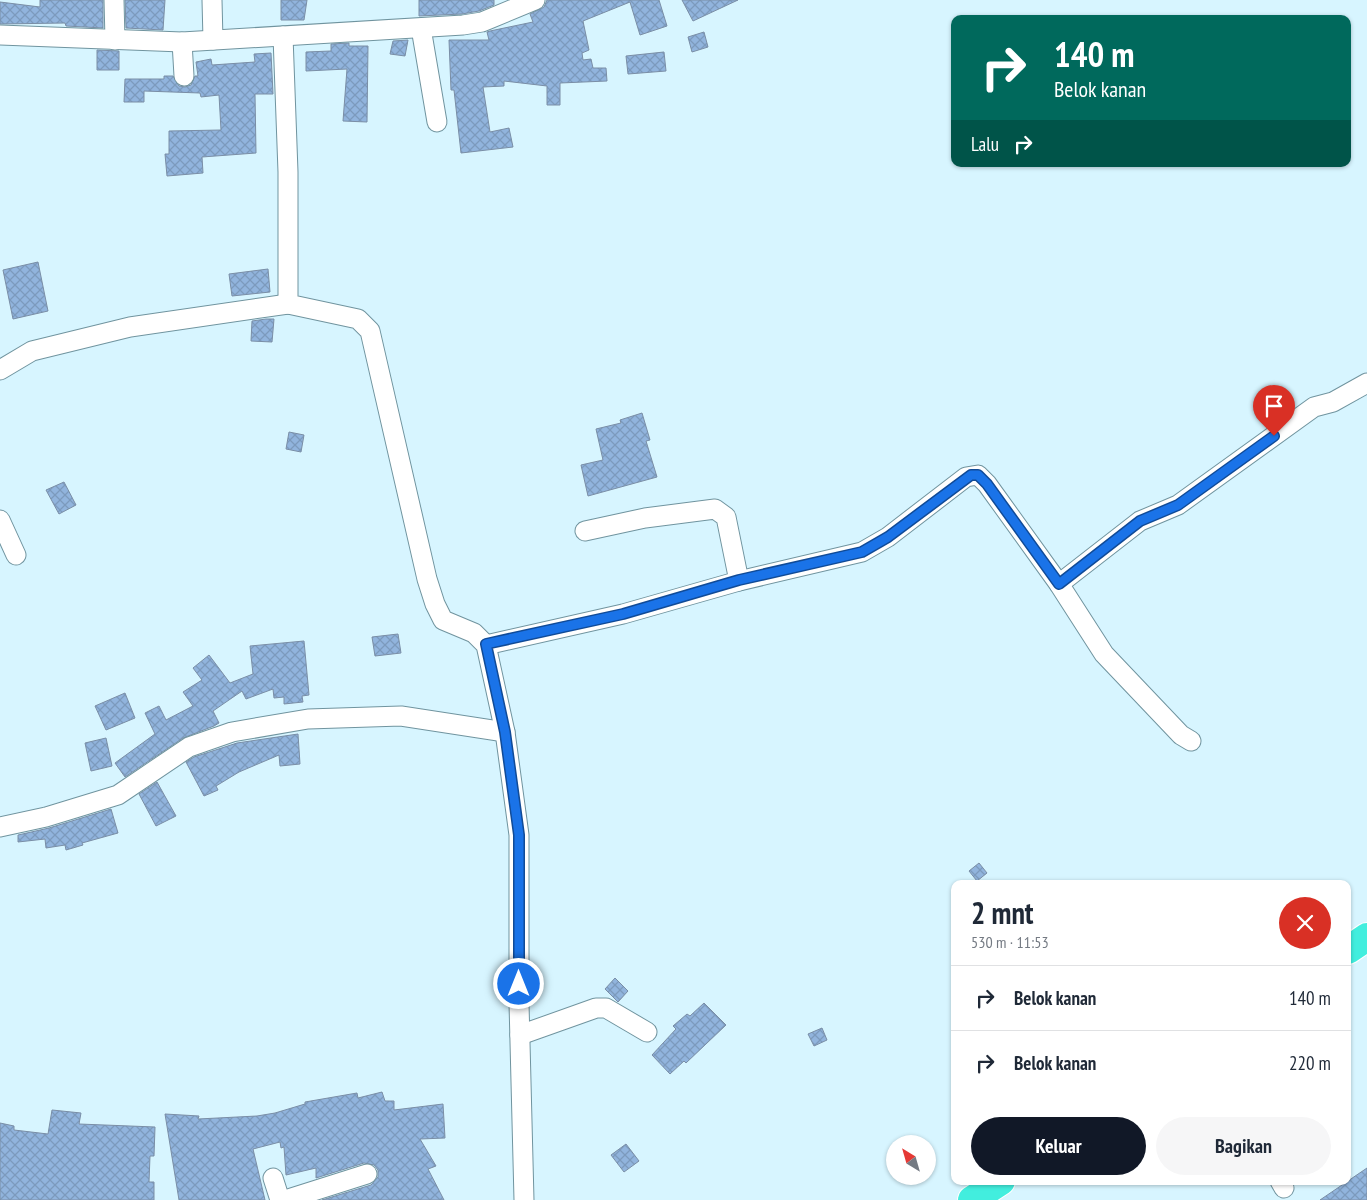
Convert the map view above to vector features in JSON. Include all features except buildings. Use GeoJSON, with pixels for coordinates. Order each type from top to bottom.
{"type":"FeatureCollection","features":[{"type":"Feature","properties":{"kind":"highway"},"geometry":{"type":"LineString","coordinates":[[972,1200],[995,1185]]}},
{"type":"Feature","properties":{"kind":"street"},"geometry":{"type":"LineString","coordinates":[[114,0],[115,40]]}},
{"type":"Feature","properties":{"kind":"street"},"geometry":{"type":"LineString","coordinates":[[212,0],[213,40]]}},
{"type":"Feature","properties":{"kind":"street"},"geometry":{"type":"LineString","coordinates":[[0,35],[182,42],[421,28],[482,22],[511,5],[535,0]]}},
{"type":"Feature","properties":{"kind":"street"},"geometry":{"type":"LineString","coordinates":[[421,28],[437,122]]}},
{"type":"Feature","properties":{"kind":"street"},"geometry":{"type":"LineString","coordinates":[[283,36],[288,172],[288,304]]}},
{"type":"Feature","properties":{"kind":"street"},"geometry":{"type":"LineString","coordinates":[[182,42],[184,76]]}},
{"type":"Feature","properties":{"kind":"street"},"geometry":{"type":"LineString","coordinates":[[0,370],[32,351],[130,327],[288,304],[358,319],[370,330],[427,579],[435,604],[444,620],[474,633],[486,644],[505,732],[519,835],[520,1035],[524,1200]]}},
{"type":"Feature","properties":{"kind":"street"},"geometry":{"type":"LineString","coordinates":[[1059,584],[1140,521],[1178,505],[1314,406],[1333,402],[1367,383]]}},
{"type":"Feature","properties":{"kind":"street"},"geometry":{"type":"LineString","coordinates":[[486,644],[623,614],[739,580],[862,552],[888,537],[966,477],[975,475],[987,484],[1059,584],[1104,654],[1182,735],[1191,741]]}},
{"type":"Feature","properties":{"kind":"street"},"geometry":{"type":"LineString","coordinates":[[585,530],[645,518],[716,509],[726,517],[739,580]]}},
{"type":"Feature","properties":{"kind":"street"},"geometry":{"type":"LineString","coordinates":[[0,520],[16,555]]}},
{"type":"Feature","properties":{"kind":"street"},"geometry":{"type":"LineString","coordinates":[[0,827],[46,817],[118,794],[190,747],[232,732],[308,719],[401,716],[505,732]]}},
{"type":"Feature","properties":{"kind":"street"},"geometry":{"type":"LineString","coordinates":[[520,1035],[596,1008],[606,1008],[646,1032]]}},
{"type":"Feature","properties":{"kind":"street"},"geometry":{"type":"LineString","coordinates":[[285,1200],[367,1174]]}},
{"type":"Feature","properties":{"kind":"street"},"geometry":{"type":"LineString","coordinates":[[272,1178],[280,1200]]}},
{"type":"Feature","properties":{"kind":"route"},"geometry":{"type":"LineString","coordinates":[[519,984],[519,835],[505,732],[486,644],[623,614],[739,580],[847,557],[862,552],[888,537],[971,475],[978,475],[987,484],[1059,584],[1140,521],[1178,505],[1274,436]]}}]}
